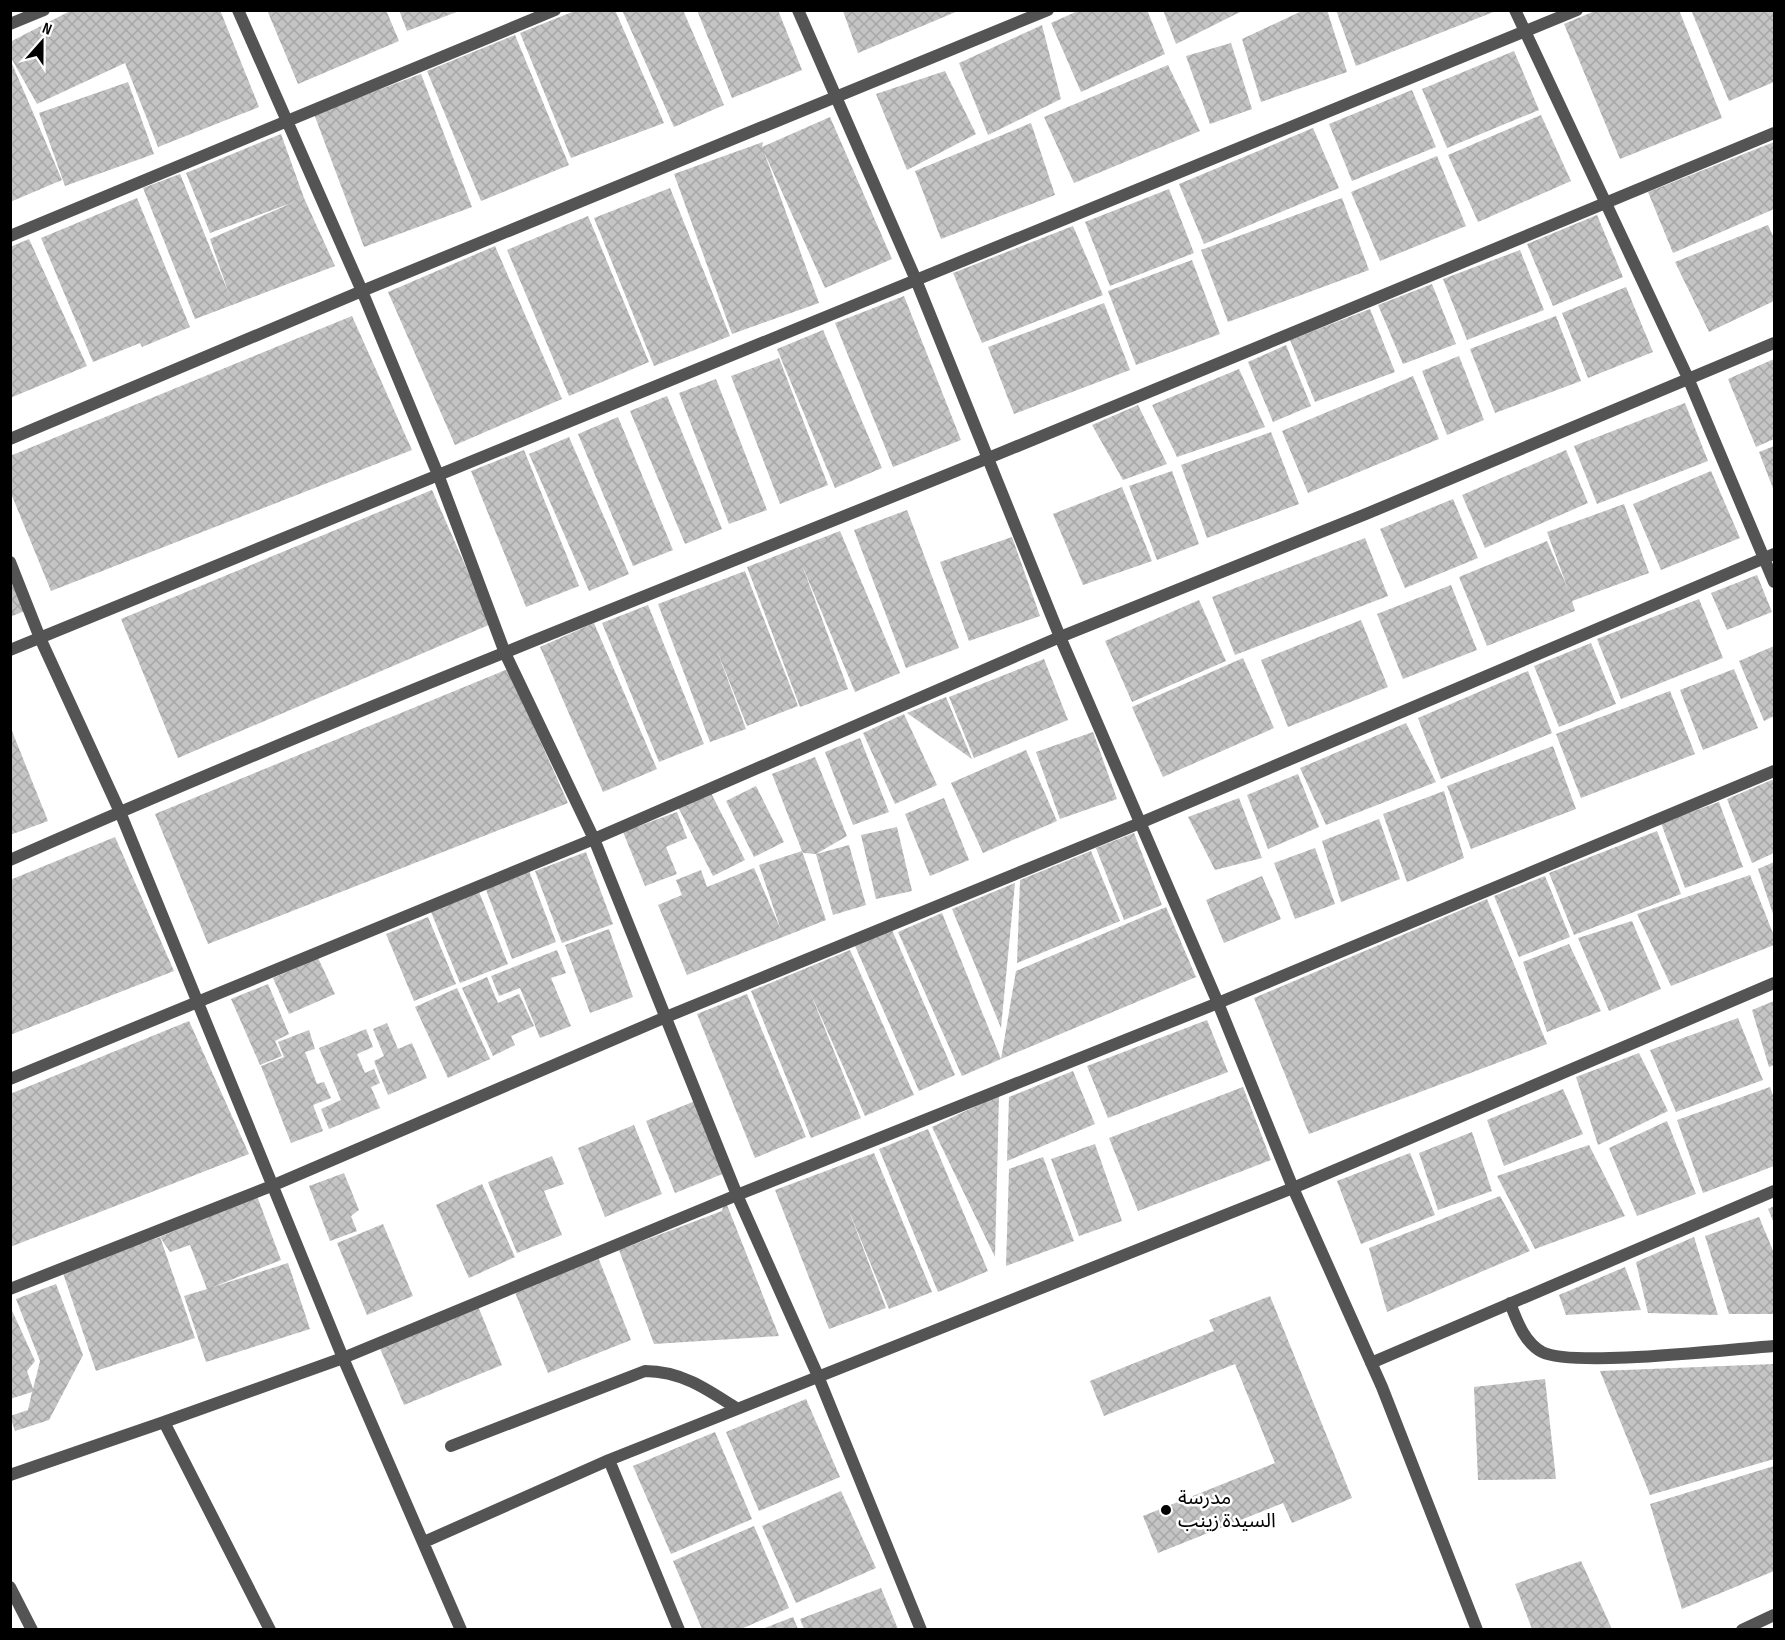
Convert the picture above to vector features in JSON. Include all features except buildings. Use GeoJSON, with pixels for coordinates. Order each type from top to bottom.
{"type":"FeatureCollection","features":[{"type":"Feature","properties":{"kind":"street"},"geometry":{"type":"LineString","coordinates":[[10,24],[44,10]]}},
{"type":"Feature","properties":{"kind":"street"},"geometry":{"type":"LineString","coordinates":[[238,10],[362,291],[439,477],[505,652],[594,839],[737,1195],[818,1376],[921,1629]]}},
{"type":"Feature","properties":{"kind":"street"},"geometry":{"type":"LineString","coordinates":[[10,236],[555,10]]}},
{"type":"Feature","properties":{"kind":"street"},"geometry":{"type":"LineString","coordinates":[[798,10],[915,280],[1060,637],[1218,1003],[1293,1188],[1371,1363],[1477,1629]]}},
{"type":"Feature","properties":{"kind":"street"},"geometry":{"type":"LineString","coordinates":[[10,440],[362,291],[837,99],[1048,10]]}},
{"type":"Feature","properties":{"kind":"street"},"geometry":{"type":"LineString","coordinates":[[1515,10],[1688,378],[1769,557],[1774,582]]}},
{"type":"Feature","properties":{"kind":"street"},"geometry":{"type":"LineString","coordinates":[[10,650],[439,477],[1577,10]]}},
{"type":"Feature","properties":{"kind":"street"},"geometry":{"type":"LineString","coordinates":[[10,860],[505,652],[988,458],[1774,133]]}},
{"type":"Feature","properties":{"kind":"street"},"geometry":{"type":"LineString","coordinates":[[10,1079],[594,839],[1060,637],[1366,514],[1774,343]]}},
{"type":"Feature","properties":{"kind":"street"},"geometry":{"type":"LineString","coordinates":[[10,1289],[274,1185],[666,1017],[1140,823],[1769,557]]}},
{"type":"Feature","properties":{"kind":"street"},"geometry":{"type":"LineString","coordinates":[[10,562],[40,638],[120,812],[343,1358],[461,1629]]}},
{"type":"Feature","properties":{"kind":"street"},"geometry":{"type":"LineString","coordinates":[[10,1475],[343,1358],[737,1195],[1218,1003],[1774,771]]}},
{"type":"Feature","properties":{"kind":"street"},"geometry":{"type":"LineString","coordinates":[[424,1542],[609,1460],[736,1408],[1293,1188],[1774,983]]}},
{"type":"Feature","properties":{"kind":"street"},"geometry":{"type":"LineString","coordinates":[[1371,1363],[1774,1191]]}},
{"type":"Feature","properties":{"kind":"street"},"geometry":{"type":"LineString","coordinates":[[1510,1303],[1526,1338],[1543,1352],[1575,1360],[1774,1346]]}},
{"type":"Feature","properties":{"kind":"street"},"geometry":{"type":"LineString","coordinates":[[451,1446],[645,1371],[666,1371],[686,1378],[736,1408]]}},
{"type":"Feature","properties":{"kind":"street"},"geometry":{"type":"LineString","coordinates":[[165,1422],[270,1629]]}},
{"type":"Feature","properties":{"kind":"street"},"geometry":{"type":"LineString","coordinates":[[609,1460],[679,1629]]}},
{"type":"Feature","properties":{"kind":"street"},"geometry":{"type":"LineString","coordinates":[[10,1587],[32,1629]]}},
{"type":"Feature","properties":{"kind":"street"},"geometry":{"type":"LineString","coordinates":[[1742,1629],[1774,1615]]}},
{"type":"Feature","properties":{"kind":"place","name":"مدرسة السيدة زينب"},"geometry":{"type":"Point","coordinates":[1166,1510]}}]}
